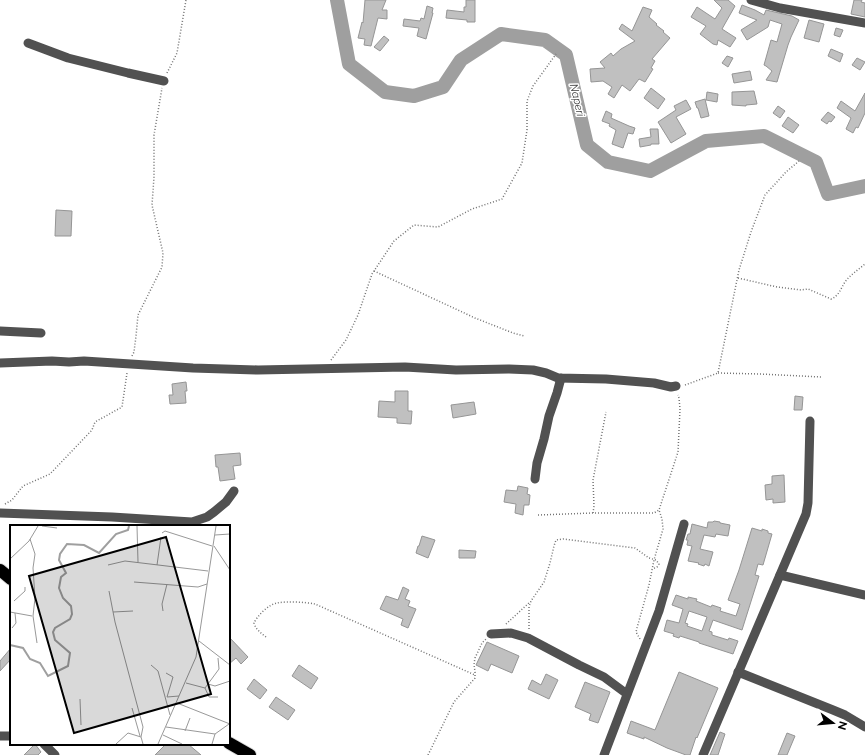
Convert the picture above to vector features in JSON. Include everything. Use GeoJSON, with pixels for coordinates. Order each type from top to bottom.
{"type":"FeatureCollection","features":[{"type":"Feature","properties":{"kind":"highway"},"geometry":{"type":"LineString","coordinates":[[230,744],[250,755]]}},
{"type":"Feature","properties":{"kind":"street"},"geometry":{"type":"LineString","coordinates":[[751,0],[773,3],[865,23]]}},
{"type":"Feature","properties":{"kind":"street"},"geometry":{"type":"LineString","coordinates":[[28,43],[68,58],[164,81]]}},
{"type":"Feature","properties":{"kind":"street"},"geometry":{"type":"LineString","coordinates":[[0,331],[41,333]]}},
{"type":"Feature","properties":{"kind":"street"},"geometry":{"type":"LineString","coordinates":[[0,363],[52,361],[258,370],[405,367],[456,370],[509,369],[533,370],[558,378],[606,379],[654,383],[671,387],[676,386]]}},
{"type":"Feature","properties":{"kind":"street"},"geometry":{"type":"LineString","coordinates":[[535,479],[536,463],[544,439],[549,416],[562,378]]}},
{"type":"Feature","properties":{"kind":"street"},"geometry":{"type":"LineString","coordinates":[[703,755],[804,519],[807,508],[810,421]]}},
{"type":"Feature","properties":{"kind":"street"},"geometry":{"type":"LineString","coordinates":[[0,514],[112,517],[192,522],[207,517],[214,512],[226,502],[234,491]]}},
{"type":"Feature","properties":{"kind":"street"},"geometry":{"type":"LineString","coordinates":[[604,755],[659,611],[684,524]]}},
{"type":"Feature","properties":{"kind":"street"},"geometry":{"type":"LineString","coordinates":[[780,575],[865,595]]}},
{"type":"Feature","properties":{"kind":"street"},"geometry":{"type":"LineString","coordinates":[[491,634],[511,633],[529,639],[579,666],[604,677],[627,694]]}},
{"type":"Feature","properties":{"kind":"street"},"geometry":{"type":"LineString","coordinates":[[738,672],[845,715],[865,727]]}},
{"type":"Feature","properties":{"kind":"street"},"geometry":{"type":"LineString","coordinates":[[45,745],[55,755]]}},
{"type":"Feature","properties":{"kind":"path"},"geometry":{"type":"LineString","coordinates":[[0,507],[12,500],[23,486],[50,474],[92,430],[95,422],[122,407],[129,364],[134,352],[138,315],[162,267],[163,253],[152,205],[154,135],[162,84],[177,53],[186,0]]}},
{"type":"Feature","properties":{"kind":"path"},"geometry":{"type":"LineString","coordinates":[[325,368],[346,340],[358,315],[374,271],[394,241],[414,225],[438,227],[472,209],[502,199],[522,163],[527,130],[527,101],[533,86],[556,54]]}},
{"type":"Feature","properties":{"kind":"path"},"geometry":{"type":"LineString","coordinates":[[718,373],[738,278],[749,240],[765,195],[786,172],[799,161]]}},
{"type":"Feature","properties":{"kind":"path"},"geometry":{"type":"LineString","coordinates":[[738,278],[787,289],[808,289],[831,299],[837,296],[846,281],[865,264]]}},
{"type":"Feature","properties":{"kind":"path"},"geometry":{"type":"LineString","coordinates":[[374,271],[475,318],[524,336]]}},
{"type":"Feature","properties":{"kind":"path"},"geometry":{"type":"LineString","coordinates":[[646,645],[636,632],[662,529],[662,519],[659,510],[678,452],[680,409],[676,386],[681,386],[718,373],[821,377]]}},
{"type":"Feature","properties":{"kind":"path"},"geometry":{"type":"LineString","coordinates":[[593,513],[593,480],[606,412]]}},
{"type":"Feature","properties":{"kind":"path"},"geometry":{"type":"LineString","coordinates":[[538,515],[654,513],[659,510]]}},
{"type":"Feature","properties":{"kind":"path"},"geometry":{"type":"LineString","coordinates":[[428,755],[454,702],[473,680],[475,675],[475,658],[482,643],[491,634],[503,627],[531,601],[544,582],[556,540],[563,539],[635,548],[649,558],[656,560],[659,564],[657,567],[652,569]]}},
{"type":"Feature","properties":{"kind":"path"},"geometry":{"type":"LineString","coordinates":[[529,639],[529,611],[531,601]]}},
{"type":"Feature","properties":{"kind":"path"},"geometry":{"type":"LineString","coordinates":[[266,637],[258,630],[254,623],[272,604],[292,602],[315,604],[475,675]]}},
{"type":"Feature","properties":{"kind":"building"},"geometry":{"type":"Polygon","coordinates":[[[365,0],[386,0],[382,10],[387,10],[387,19],[378,18],[371,46],[364,45],[365,39],[358,38],[362,22],[363,23],[365,0]]]}},
{"type":"Feature","properties":{"kind":"building"},"geometry":{"type":"Polygon","coordinates":[[[466,0],[475,0],[475,22],[446,18],[447,10],[464,12],[466,0]]]}},
{"type":"Feature","properties":{"kind":"building"},"geometry":{"type":"Polygon","coordinates":[[[714,0],[728,0],[735,6],[722,29],[736,38],[730,47],[718,40],[717,45],[713,44],[700,34],[706,26],[691,17],[697,7],[715,19],[722,8],[714,0]]]}},
{"type":"Feature","properties":{"kind":"building"},"geometry":{"type":"Polygon","coordinates":[[[854,0],[862,0],[861,2],[865,3],[865,17],[851,14],[854,0]]]}},
{"type":"Feature","properties":{"kind":"building"},"geometry":{"type":"Polygon","coordinates":[[[742,5],[764,15],[766,10],[792,16],[799,20],[788,45],[777,82],[766,80],[772,71],[764,65],[771,40],[777,42],[782,24],[770,20],[768,27],[747,40],[741,30],[757,20],[739,13],[742,5]]]}},
{"type":"Feature","properties":{"kind":"building"},"geometry":{"type":"Polygon","coordinates":[[[427,6],[433,8],[433,13],[426,39],[417,36],[419,28],[403,26],[404,19],[420,21],[421,18],[424,19],[427,6]]]}},
{"type":"Feature","properties":{"kind":"building"},"geometry":{"type":"Polygon","coordinates":[[[643,7],[652,10],[649,17],[670,38],[652,59],[655,61],[651,68],[653,69],[645,82],[639,79],[630,91],[622,85],[614,98],[608,94],[612,87],[603,81],[591,82],[590,69],[605,68],[600,62],[611,53],[613,56],[621,49],[635,41],[619,29],[622,24],[632,31],[643,7]]]}},
{"type":"Feature","properties":{"kind":"building"},"geometry":{"type":"Polygon","coordinates":[[[809,20],[824,24],[819,42],[804,38],[809,20]]]}},
{"type":"Feature","properties":{"kind":"building"},"geometry":{"type":"Polygon","coordinates":[[[836,28],[843,30],[840,37],[834,35],[836,28]]]}},
{"type":"Feature","properties":{"kind":"building"},"geometry":{"type":"Polygon","coordinates":[[[384,36],[389,40],[380,51],[374,47],[384,36]]]}},
{"type":"Feature","properties":{"kind":"building"},"geometry":{"type":"Polygon","coordinates":[[[831,49],[843,54],[840,62],[828,56],[831,49]]]}},
{"type":"Feature","properties":{"kind":"building"},"geometry":{"type":"Polygon","coordinates":[[[727,56],[733,58],[728,67],[722,63],[727,56]]]}},
{"type":"Feature","properties":{"kind":"building"},"geometry":{"type":"Polygon","coordinates":[[[857,58],[865,62],[860,70],[852,65],[857,58]]]}},
{"type":"Feature","properties":{"kind":"building"},"geometry":{"type":"Polygon","coordinates":[[[750,71],[752,80],[734,83],[732,74],[750,71]]]}},
{"type":"Feature","properties":{"kind":"building"},"geometry":{"type":"Polygon","coordinates":[[[651,88],[665,99],[658,109],[644,98],[651,88]]]}},
{"type":"Feature","properties":{"kind":"building"},"geometry":{"type":"Polygon","coordinates":[[[754,91],[757,104],[746,106],[732,105],[732,92],[754,91]]]}},
{"type":"Feature","properties":{"kind":"building"},"geometry":{"type":"Polygon","coordinates":[[[707,92],[718,94],[717,102],[706,100],[707,92]]]}},
{"type":"Feature","properties":{"kind":"building"},"geometry":{"type":"Polygon","coordinates":[[[865,93],[865,113],[858,128],[856,127],[853,133],[846,129],[851,118],[837,108],[841,101],[855,111],[865,93]]]}},
{"type":"Feature","properties":{"kind":"building"},"geometry":{"type":"Polygon","coordinates":[[[705,99],[709,116],[701,118],[695,102],[705,99]]]}},
{"type":"Feature","properties":{"kind":"building"},"geometry":{"type":"Polygon","coordinates":[[[686,100],[691,109],[676,117],[686,134],[671,143],[658,122],[676,110],[674,106],[686,100]]]}},
{"type":"Feature","properties":{"kind":"building"},"geometry":{"type":"Polygon","coordinates":[[[778,106],[785,111],[780,118],[773,113],[778,106]]]}},
{"type":"Feature","properties":{"kind":"building"},"geometry":{"type":"Polygon","coordinates":[[[606,111],[612,114],[611,118],[635,128],[633,134],[628,133],[623,148],[612,144],[616,130],[609,126],[610,124],[602,121],[606,111]]]}},
{"type":"Feature","properties":{"kind":"building"},"geometry":{"type":"Polygon","coordinates":[[[828,112],[835,117],[827,124],[821,120],[828,112]]]}},
{"type":"Feature","properties":{"kind":"building"},"geometry":{"type":"Polygon","coordinates":[[[788,117],[799,125],[793,133],[782,126],[788,117]]]}},
{"type":"Feature","properties":{"kind":"building"},"geometry":{"type":"Polygon","coordinates":[[[650,129],[658,129],[659,144],[651,144],[640,147],[639,139],[651,137],[650,129]]]}},
{"type":"Feature","properties":{"kind":"building"},"geometry":{"type":"Polygon","coordinates":[[[56,210],[72,211],[71,236],[55,236],[56,210]]]}},
{"type":"Feature","properties":{"kind":"building"},"geometry":{"type":"Polygon","coordinates":[[[186,382],[186,403],[170,404],[169,395],[173,395],[172,384],[186,382]]]}},
{"type":"Feature","properties":{"kind":"building"},"geometry":{"type":"Polygon","coordinates":[[[395,391],[408,391],[408,411],[412,411],[411,424],[397,423],[397,418],[378,417],[379,401],[395,402],[395,391]]]}},
{"type":"Feature","properties":{"kind":"building"},"geometry":{"type":"Polygon","coordinates":[[[795,396],[803,397],[802,410],[794,410],[795,396]]]}},
{"type":"Feature","properties":{"kind":"building"},"geometry":{"type":"Polygon","coordinates":[[[474,402],[476,414],[453,418],[451,405],[474,402]]]}},
{"type":"Feature","properties":{"kind":"building"},"geometry":{"type":"Polygon","coordinates":[[[240,453],[241,465],[233,466],[235,479],[220,481],[218,467],[216,467],[215,455],[240,453]]]}},
{"type":"Feature","properties":{"kind":"building"},"geometry":{"type":"Polygon","coordinates":[[[784,475],[785,502],[773,503],[773,499],[766,500],[765,485],[772,484],[772,476],[784,475]]]}},
{"type":"Feature","properties":{"kind":"building"},"geometry":{"type":"Polygon","coordinates":[[[518,486],[528,488],[527,494],[530,495],[529,505],[524,505],[523,515],[515,513],[516,504],[504,502],[506,490],[517,491],[518,486]]]}},
{"type":"Feature","properties":{"kind":"building"},"geometry":{"type":"Polygon","coordinates":[[[714,521],[730,525],[728,536],[716,534],[715,537],[704,535],[700,549],[713,552],[709,566],[688,561],[692,546],[687,545],[688,540],[686,540],[688,534],[690,534],[692,524],[707,528],[708,522],[714,521]]]}},
{"type":"Feature","properties":{"kind":"building"},"geometry":{"type":"Polygon","coordinates":[[[752,528],[762,531],[762,529],[772,534],[763,565],[758,564],[755,575],[759,576],[742,630],[713,620],[709,631],[712,632],[712,635],[728,640],[729,638],[738,641],[733,654],[680,636],[679,638],[673,636],[674,634],[664,631],[667,620],[679,623],[683,609],[672,605],[676,595],[688,599],[688,597],[697,599],[696,601],[711,607],[712,605],[721,608],[720,611],[736,616],[740,604],[728,600],[752,528]],[[689,611],[685,623],[688,624],[687,626],[702,631],[707,617],[689,611]]]}},
{"type":"Feature","properties":{"kind":"building"},"geometry":{"type":"Polygon","coordinates":[[[422,536],[435,540],[428,558],[416,553],[422,536]]]}},
{"type":"Feature","properties":{"kind":"building"},"geometry":{"type":"Polygon","coordinates":[[[459,550],[476,551],[475,558],[459,558],[459,550]]]}},
{"type":"Feature","properties":{"kind":"building"},"geometry":{"type":"Polygon","coordinates":[[[403,587],[409,590],[405,599],[410,601],[408,606],[416,609],[408,628],[401,625],[403,619],[380,609],[386,596],[398,600],[403,587]]]}},
{"type":"Feature","properties":{"kind":"building"},"geometry":{"type":"Polygon","coordinates":[[[230,638],[248,657],[241,664],[236,658],[230,663],[230,638]]]}},
{"type":"Feature","properties":{"kind":"building"},"geometry":{"type":"Polygon","coordinates":[[[487,642],[519,656],[512,673],[491,664],[488,671],[476,665],[487,642]]]}},
{"type":"Feature","properties":{"kind":"building"},"geometry":{"type":"Polygon","coordinates":[[[10,649],[10,660],[0,671],[0,661],[10,649]]]}},
{"type":"Feature","properties":{"kind":"building"},"geometry":{"type":"Polygon","coordinates":[[[299,665],[318,678],[311,689],[292,676],[299,665]]]}},
{"type":"Feature","properties":{"kind":"building"},"geometry":{"type":"Polygon","coordinates":[[[679,672],[718,688],[697,738],[696,737],[690,755],[667,748],[644,737],[644,739],[627,733],[631,721],[655,730],[679,672]]]}},
{"type":"Feature","properties":{"kind":"building"},"geometry":{"type":"Polygon","coordinates":[[[546,674],[558,680],[549,699],[528,689],[532,680],[541,685],[546,674]]]}},
{"type":"Feature","properties":{"kind":"building"},"geometry":{"type":"Polygon","coordinates":[[[254,679],[267,690],[260,699],[247,689],[254,679]]]}},
{"type":"Feature","properties":{"kind":"building"},"geometry":{"type":"Polygon","coordinates":[[[585,682],[610,692],[598,723],[589,720],[591,714],[575,707],[585,682]]]}},
{"type":"Feature","properties":{"kind":"building"},"geometry":{"type":"Polygon","coordinates":[[[276,697],[295,710],[288,720],[269,707],[276,697]]]}},
{"type":"Feature","properties":{"kind":"building"},"geometry":{"type":"Polygon","coordinates":[[[720,732],[725,734],[718,755],[710,755],[720,732]]]}},
{"type":"Feature","properties":{"kind":"building"},"geometry":{"type":"Polygon","coordinates":[[[787,733],[795,736],[787,755],[778,755],[787,733]]]}},
{"type":"Feature","properties":{"kind":"building"},"geometry":{"type":"Polygon","coordinates":[[[34,745],[36,745],[41,752],[38,755],[24,755],[34,745]]]}},
{"type":"Feature","properties":{"kind":"building"},"geometry":{"type":"Polygon","coordinates":[[[165,745],[189,745],[201,755],[155,755],[165,745]]]}},
{"type":"Feature","properties":{"kind":"waterway","name":"Naperi"},"geometry":{"type":"LineString","coordinates":[[337,0],[349,64],[385,92],[414,96],[443,87],[461,60],[501,34],[545,40],[566,55],[587,145],[608,162],[650,171],[706,141],[764,136],[816,162],[828,194],[865,186]]}}]}
